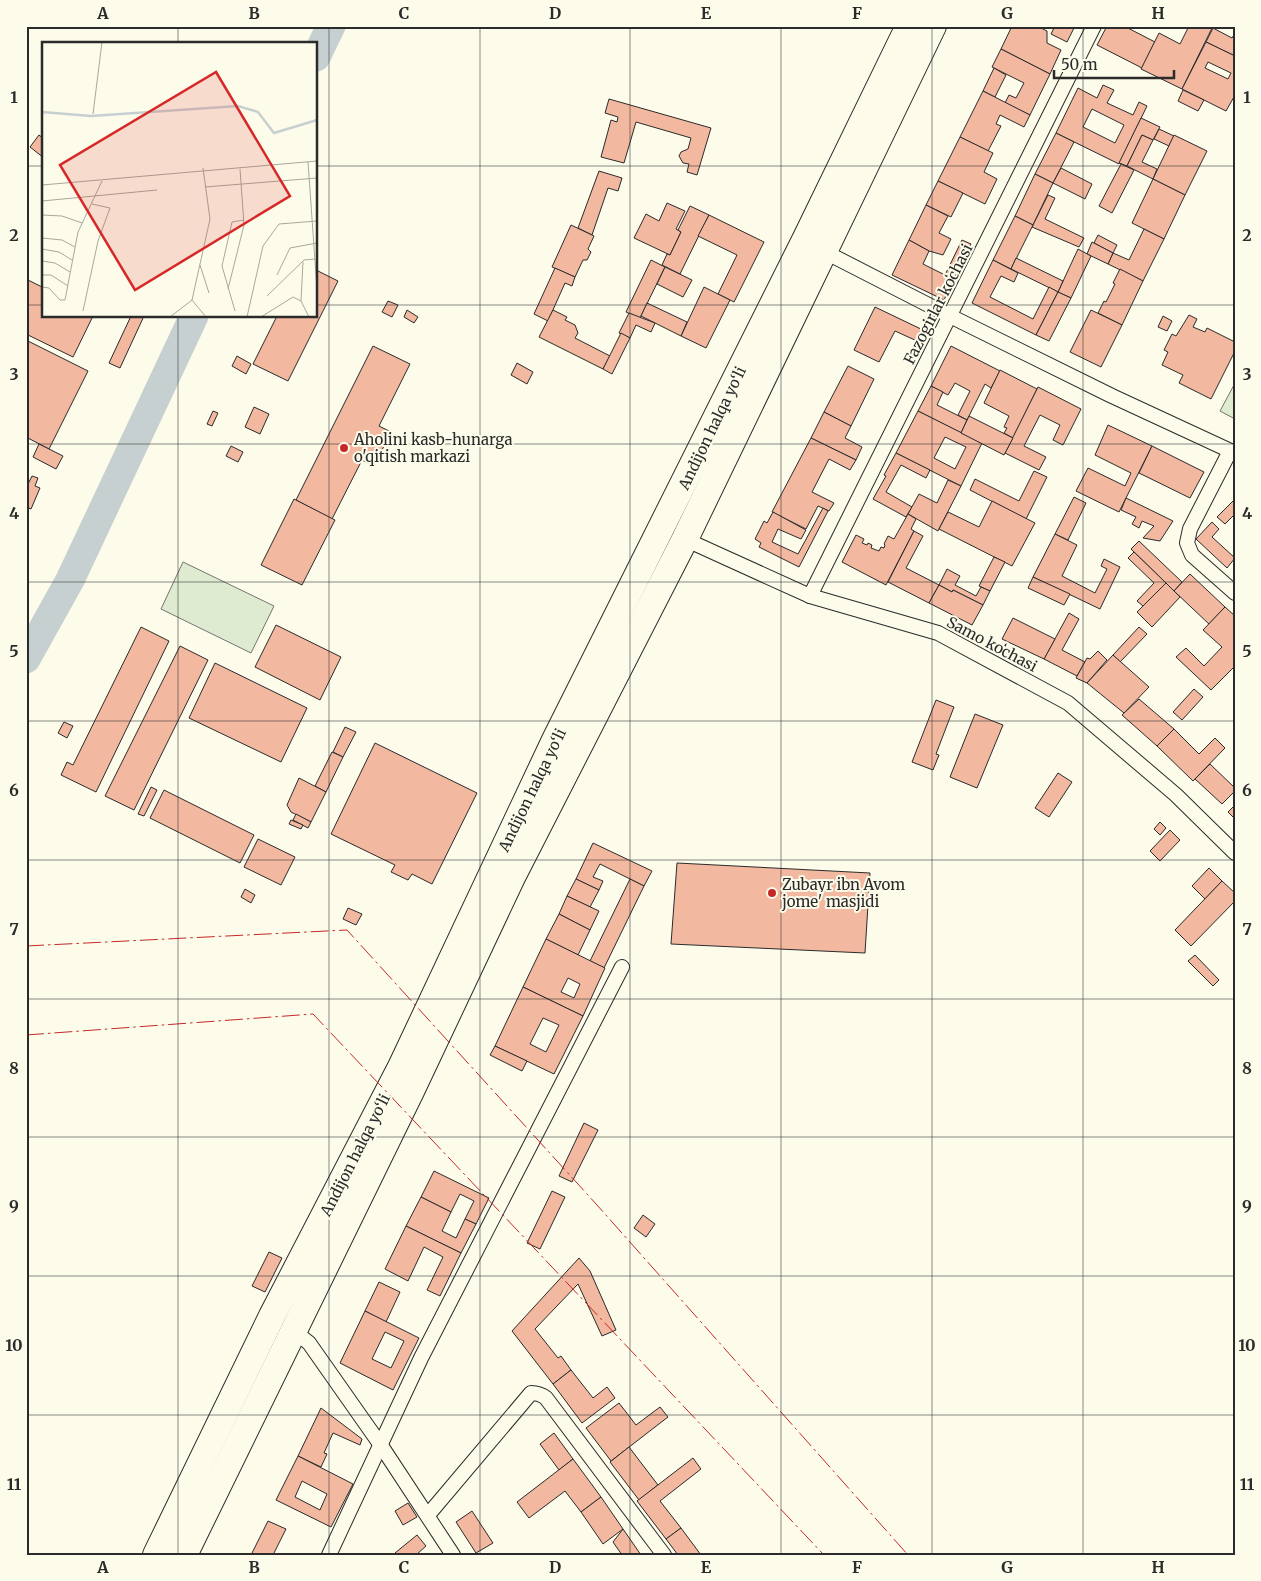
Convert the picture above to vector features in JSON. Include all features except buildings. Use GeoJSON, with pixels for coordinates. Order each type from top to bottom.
{"type":"FeatureCollection","features":[{"type":"Feature","properties":{"kind":"highway","name":"Andijon halqa yo‘li"},"geometry":{"type":"LineString","coordinates":[[184,1555],[513,875],[673,534],[806,238],[909,26]]}},
{"type":"Feature","properties":{"kind":"highway","name":"Andijon halqa yo‘li"},"geometry":{"type":"LineString","coordinates":[[156,1555],[272,1316],[401,1067],[555,740],[673,534],[823,251],[933,26]]}},
{"type":"Feature","properties":{"kind":"street","name":"Fazogirlar koʻchasi"},"geometry":{"type":"LineString","coordinates":[[810,596],[1094,26]]}},
{"type":"Feature","properties":{"kind":"street"},"geometry":{"type":"LineString","coordinates":[[823,251],[1112,396],[1232,452],[1190,529],[1187,543],[1192,554],[1235,593]]}},
{"type":"Feature","properties":{"kind":"street","name":"Samo koʻchasi"},"geometry":{"type":"LineString","coordinates":[[673,534],[810,596],[938,632],[1068,703],[1176,795],[1235,853]]}},
{"type":"Feature","properties":{"kind":"street"},"geometry":{"type":"LineString","coordinates":[[329,1555],[421,1358],[622,967]]}},
{"type":"Feature","properties":{"kind":"street"},"geometry":{"type":"LineString","coordinates":[[294,1331],[309,1343],[380,1444],[453,1555]]}},
{"type":"Feature","properties":{"kind":"street"},"geometry":{"type":"LineString","coordinates":[[428,1515],[531,1393],[535,1393],[546,1398],[664,1555]]}},
{"type":"Feature","properties":{"kind":"green space"},"geometry":{"type":"Polygon","coordinates":[[[1235,383],[1235,419],[1220,411],[1235,383]]]}},
{"type":"Feature","properties":{"kind":"green space"},"geometry":{"type":"Polygon","coordinates":[[[183,562],[274,606],[251,653],[161,609],[183,562]]]}},
{"type":"Feature","properties":{"kind":"waterway"},"geometry":{"type":"LineString","coordinates":[[318,53],[331,26]]}},
{"type":"Feature","properties":{"kind":"waterway"},"geometry":{"type":"LineString","coordinates":[[26,659],[70,580],[193,318]]}},
{"type":"Feature","properties":{"kind":"power"},"geometry":{"type":"LineString","coordinates":[[26,946],[347,930],[597,1205],[908,1555]]}},
{"type":"Feature","properties":{"kind":"power"},"geometry":{"type":"LineString","coordinates":[[26,1035],[313,1014],[824,1555]]}},
{"type":"Feature","properties":{"kind":"place","name":"Aholini kasb-hunarga o'qitish markazi"},"geometry":{"type":"Point","coordinates":[344,448]}},
{"type":"Feature","properties":{"kind":"place","name":"Zubayr ibn Avom jome' masjidi"},"geometry":{"type":"Point","coordinates":[772,893]}}]}
